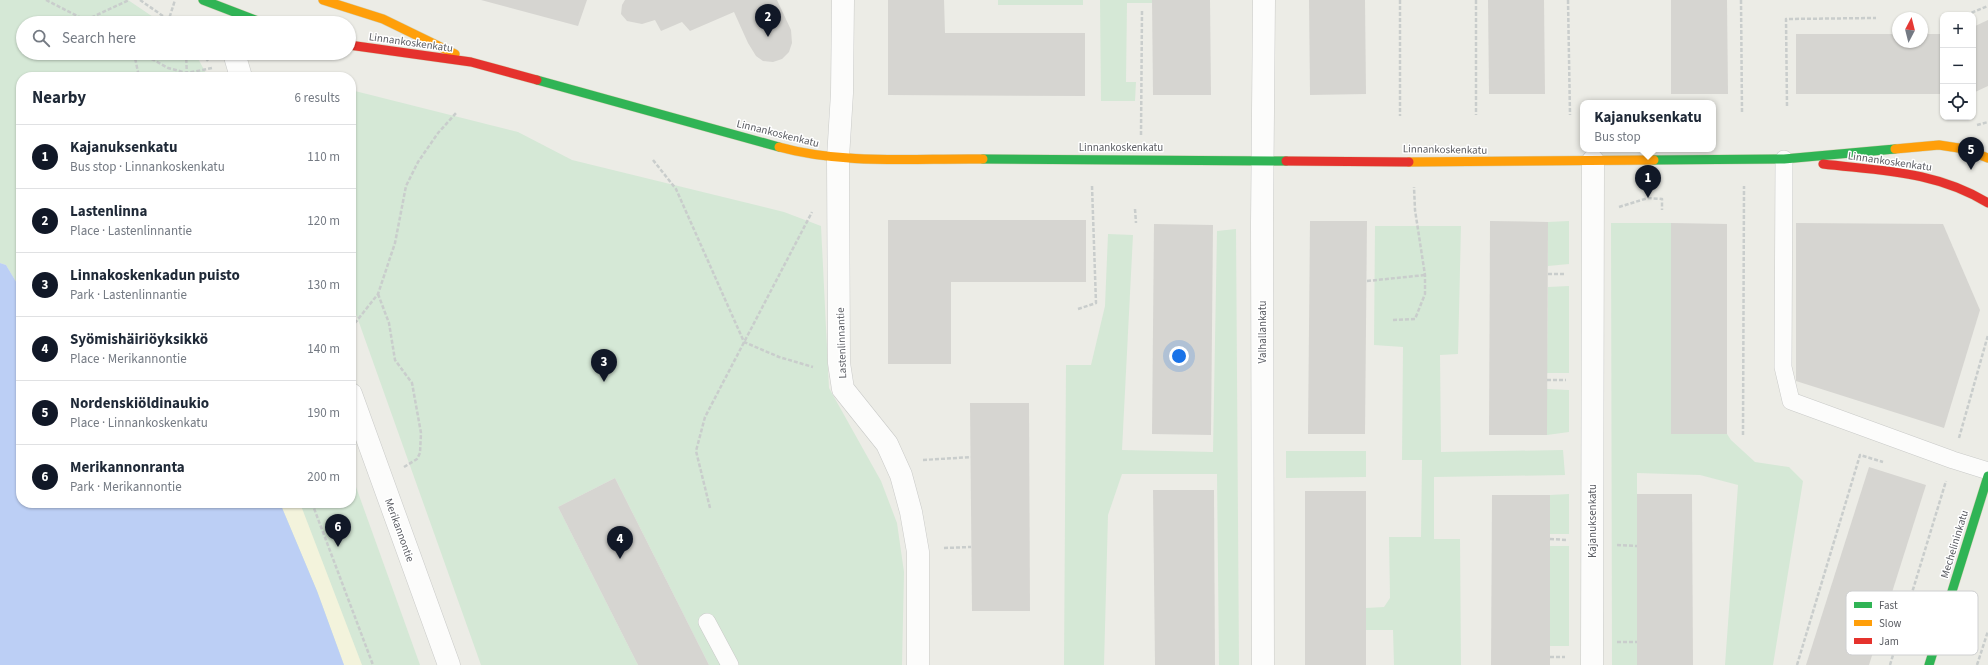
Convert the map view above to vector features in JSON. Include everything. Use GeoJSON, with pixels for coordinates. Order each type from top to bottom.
{"type":"FeatureCollection","features":[{"type":"Feature","properties":{"kind":"main road","name":"Linnankoskenkatu"},"geometry":{"type":"LineString","coordinates":[[323,0],[383,19],[470,62]]}},
{"type":"Feature","properties":{"kind":"main road"},"geometry":{"type":"LineString","coordinates":[[219,8],[242,16]]}},
{"type":"Feature","properties":{"kind":"main road","name":"Linnankoskenkatu"},"geometry":{"type":"LineString","coordinates":[[356,46],[470,62],[805,154],[838,158],[1414,161],[1744,160],[1784,159],[1932,145],[1965,149],[1988,158]]}},
{"type":"Feature","properties":{"kind":"main road","name":"Linnankoskenkatu"},"geometry":{"type":"LineString","coordinates":[[1784,159],[1922,177],[1958,186],[1978,195],[1988,203]]}},
{"type":"Feature","properties":{"kind":"main road","name":"Mechelininkatu"},"geometry":{"type":"LineString","coordinates":[[1952,591],[1988,476]]}},
{"type":"Feature","properties":{"kind":"main road","name":"Mechelininkatu"},"geometry":{"type":"LineString","coordinates":[[1929,665],[1932,655]]}},
{"type":"Feature","properties":{"kind":"street","name":"Lastenlinnantie"},"geometry":{"type":"LineString","coordinates":[[843,0],[842,93],[838,158],[839,364],[843,389],[887,444],[901,475],[911,512],[918,552],[918,665]]}},
{"type":"Feature","properties":{"kind":"street","name":"Valhallankatu"},"geometry":{"type":"LineString","coordinates":[[1262,665],[1262,160],[1264,0]]}},
{"type":"Feature","properties":{"kind":"street"},"geometry":{"type":"LineString","coordinates":[[236,60],[240,72]]}},
{"type":"Feature","properties":{"kind":"street","name":"Kajanuksenkatu"},"geometry":{"type":"LineString","coordinates":[[1592,665],[1593,161]]}},
{"type":"Feature","properties":{"kind":"street","name":"Merikannontie"},"geometry":{"type":"LineString","coordinates":[[356,408],[449,665]]}},
{"type":"Feature","properties":{"kind":"lane"},"geometry":{"type":"LineString","coordinates":[[1784,159],[1783,367],[1790,401],[1953,460],[1988,471]]}},
{"type":"Feature","properties":{"kind":"lane"},"geometry":{"type":"LineString","coordinates":[[707,622],[730,665]]}},
{"type":"Feature","properties":{"kind":"path"},"geometry":{"type":"LineString","coordinates":[[46,0],[78,16]]}},
{"type":"Feature","properties":{"kind":"path"},"geometry":{"type":"LineString","coordinates":[[95,16],[129,0]]}},
{"type":"Feature","properties":{"kind":"path"},"geometry":{"type":"LineString","coordinates":[[140,0],[164,16]]}},
{"type":"Feature","properties":{"kind":"path"},"geometry":{"type":"LineString","coordinates":[[170,16],[175,0]]}},
{"type":"Feature","properties":{"kind":"path"},"geometry":{"type":"LineString","coordinates":[[1400,0],[1400,116]]}},
{"type":"Feature","properties":{"kind":"path"},"geometry":{"type":"LineString","coordinates":[[1476,0],[1476,115]]}},
{"type":"Feature","properties":{"kind":"path"},"geometry":{"type":"LineString","coordinates":[[1568,0],[1570,115]]}},
{"type":"Feature","properties":{"kind":"path"},"geometry":{"type":"LineString","coordinates":[[1741,0],[1742,112]]}},
{"type":"Feature","properties":{"kind":"path"},"geometry":{"type":"LineString","coordinates":[[1973,12],[1988,6]]}},
{"type":"Feature","properties":{"kind":"path"},"geometry":{"type":"LineString","coordinates":[[1142,10],[1142,160]]}},
{"type":"Feature","properties":{"kind":"path"},"geometry":{"type":"LineString","coordinates":[[1787,106],[1786,19],[1876,18]]}},
{"type":"Feature","properties":{"kind":"path"},"geometry":{"type":"LineString","coordinates":[[135,60],[138,72]]}},
{"type":"Feature","properties":{"kind":"path"},"geometry":{"type":"LineString","coordinates":[[154,60],[168,68],[183,72]]}},
{"type":"Feature","properties":{"kind":"path"},"geometry":{"type":"LineString","coordinates":[[186,60],[187,72]]}},
{"type":"Feature","properties":{"kind":"path"},"geometry":{"type":"LineString","coordinates":[[191,72],[213,67]]}},
{"type":"Feature","properties":{"kind":"path"},"geometry":{"type":"LineString","coordinates":[[356,322],[378,294],[395,243],[406,186],[418,162],[438,133],[457,112]]}},
{"type":"Feature","properties":{"kind":"path"},"geometry":{"type":"LineString","coordinates":[[1078,309],[1096,303],[1092,210],[1093,159]]}},
{"type":"Feature","properties":{"kind":"path"},"geometry":{"type":"LineString","coordinates":[[654,160],[676,189],[744,342],[779,357],[817,368],[839,364]]}},
{"type":"Feature","properties":{"kind":"path"},"geometry":{"type":"LineString","coordinates":[[1743,435],[1744,160]]}},
{"type":"Feature","properties":{"kind":"path"},"geometry":{"type":"LineString","coordinates":[[1393,320],[1414,319],[1425,294],[1425,275],[1415,210],[1414,161]]}},
{"type":"Feature","properties":{"kind":"path"},"geometry":{"type":"LineString","coordinates":[[1614,208],[1648,198],[1662,199],[1662,210]]}},
{"type":"Feature","properties":{"kind":"path"},"geometry":{"type":"LineString","coordinates":[[710,508],[696,451],[705,417],[814,207]]}},
{"type":"Feature","properties":{"kind":"path"},"geometry":{"type":"LineString","coordinates":[[1135,209],[1136,223]]}},
{"type":"Feature","properties":{"kind":"path"},"geometry":{"type":"LineString","coordinates":[[1548,274],[1573,275]]}},
{"type":"Feature","properties":{"kind":"path"},"geometry":{"type":"LineString","coordinates":[[1366,281],[1425,275]]}},
{"type":"Feature","properties":{"kind":"path"},"geometry":{"type":"LineString","coordinates":[[378,294],[389,323],[395,360],[412,383],[421,433],[420,453],[417,459],[398,470]]}},
{"type":"Feature","properties":{"kind":"path"},"geometry":{"type":"LineString","coordinates":[[1912,591],[1953,460],[1988,335]]}},
{"type":"Feature","properties":{"kind":"path"},"geometry":{"type":"LineString","coordinates":[[1547,380],[1573,380]]}},
{"type":"Feature","properties":{"kind":"path"},"geometry":{"type":"LineString","coordinates":[[1797,665],[1860,455],[1890,464]]}},
{"type":"Feature","properties":{"kind":"path"},"geometry":{"type":"LineString","coordinates":[[921,460],[971,457]]}},
{"type":"Feature","properties":{"kind":"path"},"geometry":{"type":"LineString","coordinates":[[1940,479],[1946,480]]}},
{"type":"Feature","properties":{"kind":"path"},"geometry":{"type":"LineString","coordinates":[[314,508],[373,665]]}},
{"type":"Feature","properties":{"kind":"path"},"geometry":{"type":"LineString","coordinates":[[1550,539],[1573,540]]}},
{"type":"Feature","properties":{"kind":"path"},"geometry":{"type":"LineString","coordinates":[[1614,544],[1636,546]]}},
{"type":"Feature","properties":{"kind":"path"},"geometry":{"type":"LineString","coordinates":[[1977,665],[1988,631]]}},
{"type":"Feature","properties":{"kind":"path"},"geometry":{"type":"LineString","coordinates":[[1614,642],[1637,642]]}},
{"type":"Feature","properties":{"kind":"path"},"geometry":{"type":"LineString","coordinates":[[1890,665],[1893,655]]}},
{"type":"Feature","properties":{"kind":"path"},"geometry":{"type":"LineString","coordinates":[[1550,657],[1568,657]]}},
{"type":"Feature","properties":{"kind":"shaded area"},"geometry":{"type":"Polygon","coordinates":[[[0,0],[128,0],[152,16],[16,16],[16,60],[199,60],[205,72],[16,72],[16,282],[6,265],[0,263],[0,0]]]}},
{"type":"Feature","properties":{"kind":"shaded area"},"geometry":{"type":"Polygon","coordinates":[[[998,0],[1083,0],[1083,5],[998,5],[998,0]]]}},
{"type":"Feature","properties":{"kind":"shaded area"},"geometry":{"type":"Polygon","coordinates":[[[1100,0],[1152,0],[1152,3],[1127,3],[1126,82],[1136,82],[1135,101],[1101,101],[1100,0]]]}},
{"type":"Feature","properties":{"kind":"shaded area"},"geometry":{"type":"Polygon","coordinates":[[[356,91],[518,132],[572,160],[784,212],[821,226],[829,388],[881,481],[897,523],[904,572],[902,665],[709,665],[615,478],[558,507],[638,665],[481,665],[356,314],[356,91]]]}},
{"type":"Feature","properties":{"kind":"shaded area"},"geometry":{"type":"Polygon","coordinates":[[[1569,221],[1569,264],[1548,266],[1548,222],[1569,221]]]}},
{"type":"Feature","properties":{"kind":"shaded area"},"geometry":{"type":"Polygon","coordinates":[[[1611,223],[1671,223],[1671,433],[1727,434],[1731,440],[1755,462],[1789,467],[1803,481],[1773,665],[1725,665],[1738,485],[1700,475],[1637,473],[1637,665],[1612,665],[1611,223]]]}},
{"type":"Feature","properties":{"kind":"shaded area"},"geometry":{"type":"Polygon","coordinates":[[[1375,226],[1461,226],[1458,354],[1440,355],[1441,452],[1563,450],[1565,475],[1434,477],[1434,539],[1460,539],[1461,665],[1394,665],[1393,630],[1366,630],[1366,608],[1384,607],[1390,598],[1389,537],[1421,537],[1422,460],[1402,460],[1403,347],[1374,345],[1375,226]]]}},
{"type":"Feature","properties":{"kind":"shaded area"},"geometry":{"type":"Polygon","coordinates":[[[1236,229],[1239,665],[1219,665],[1217,474],[1122,474],[1108,515],[1104,665],[1064,665],[1066,365],[1091,365],[1105,306],[1108,234],[1133,235],[1122,450],[1213,452],[1217,231],[1236,229]]]}},
{"type":"Feature","properties":{"kind":"shaded area"},"geometry":{"type":"Polygon","coordinates":[[[1569,286],[1569,373],[1547,373],[1548,287],[1569,286]]]}},
{"type":"Feature","properties":{"kind":"shaded area"},"geometry":{"type":"Polygon","coordinates":[[[1547,389],[1569,390],[1569,432],[1547,435],[1547,389]]]}},
{"type":"Feature","properties":{"kind":"shaded area"},"geometry":{"type":"Polygon","coordinates":[[[1286,451],[1366,451],[1366,477],[1286,478],[1286,451]]]}},
{"type":"Feature","properties":{"kind":"shaded area"},"geometry":{"type":"Polygon","coordinates":[[[356,487],[420,665],[344,665],[282,508],[356,508],[356,487]]]}},
{"type":"Feature","properties":{"kind":"shaded area"},"geometry":{"type":"Polygon","coordinates":[[[1569,494],[1569,534],[1550,534],[1550,495],[1569,494]]]}},
{"type":"Feature","properties":{"kind":"shaded area"},"geometry":{"type":"Polygon","coordinates":[[[1550,546],[1569,546],[1569,646],[1550,646],[1550,546]]]}},
{"type":"Feature","properties":{"kind":"sand"},"geometry":{"type":"Polygon","coordinates":[[[282,508],[302,508],[362,665],[344,665],[317,591],[282,508]]]}},
{"type":"Feature","properties":{"kind":"water"},"geometry":{"type":"Polygon","coordinates":[[[0,263],[6,265],[16,282],[16,508],[282,508],[317,591],[344,665],[0,665],[0,263]]]}},
{"type":"Feature","properties":{"kind":"building"},"geometry":{"type":"Polygon","coordinates":[[[481,0],[587,0],[578,26],[481,0]]]}},
{"type":"Feature","properties":{"kind":"building"},"geometry":{"type":"Polygon","coordinates":[[[625,0],[777,0],[791,30],[792,43],[789,52],[782,59],[773,62],[763,61],[756,56],[748,43],[734,12],[690,31],[682,22],[661,31],[655,20],[642,24],[627,21],[621,14],[622,5],[625,0]]]}},
{"type":"Feature","properties":{"kind":"building"},"geometry":{"type":"Polygon","coordinates":[[[888,0],[944,0],[945,33],[1085,33],[1085,96],[888,95],[888,0]]]}},
{"type":"Feature","properties":{"kind":"building"},"geometry":{"type":"Polygon","coordinates":[[[1152,0],[1210,0],[1211,95],[1153,95],[1152,0]]]}},
{"type":"Feature","properties":{"kind":"building"},"geometry":{"type":"Polygon","coordinates":[[[1309,0],[1365,0],[1366,94],[1310,95],[1309,0]]]}},
{"type":"Feature","properties":{"kind":"building"},"geometry":{"type":"Polygon","coordinates":[[[1488,0],[1544,0],[1545,94],[1489,94],[1488,0]]]}},
{"type":"Feature","properties":{"kind":"building"},"geometry":{"type":"Polygon","coordinates":[[[1671,0],[1727,0],[1728,94],[1671,94],[1671,0]]]}},
{"type":"Feature","properties":{"kind":"building"},"geometry":{"type":"Polygon","coordinates":[[[1988,20],[1988,86],[1976,92],[1976,48],[1976,26],[1988,20]]]}},
{"type":"Feature","properties":{"kind":"building"},"geometry":{"type":"Polygon","coordinates":[[[1796,34],[1892,34],[1892,48],[1928,48],[1928,34],[1940,34],[1940,94],[1796,94],[1796,34]]]}},
{"type":"Feature","properties":{"kind":"building"},"geometry":{"type":"Polygon","coordinates":[[[888,220],[1086,220],[1086,282],[951,282],[951,364],[888,364],[888,220]]]}},
{"type":"Feature","properties":{"kind":"building"},"geometry":{"type":"Polygon","coordinates":[[[1310,221],[1367,221],[1365,434],[1308,434],[1310,221]]]}},
{"type":"Feature","properties":{"kind":"building"},"geometry":{"type":"Polygon","coordinates":[[[1490,221],[1548,222],[1547,435],[1489,435],[1490,221]]]}},
{"type":"Feature","properties":{"kind":"building"},"geometry":{"type":"Polygon","coordinates":[[[1671,223],[1727,224],[1727,434],[1671,434],[1671,223]]]}},
{"type":"Feature","properties":{"kind":"building"},"geometry":{"type":"Polygon","coordinates":[[[1796,223],[1943,224],[1980,310],[1944,428],[1796,381],[1796,223]]]}},
{"type":"Feature","properties":{"kind":"building"},"geometry":{"type":"Polygon","coordinates":[[[1154,224],[1213,225],[1211,435],[1152,434],[1154,224]]]}},
{"type":"Feature","properties":{"kind":"building"},"geometry":{"type":"Polygon","coordinates":[[[970,403],[1029,403],[1030,611],[972,611],[970,403]]]}},
{"type":"Feature","properties":{"kind":"building"},"geometry":{"type":"Polygon","coordinates":[[[1869,467],[1926,485],[1892,591],[1846,591],[1846,655],[1872,655],[1869,665],[1806,665],[1869,467]]]}},
{"type":"Feature","properties":{"kind":"building"},"geometry":{"type":"Polygon","coordinates":[[[615,478],[709,665],[638,665],[558,507],[615,478]]]}},
{"type":"Feature","properties":{"kind":"building"},"geometry":{"type":"Polygon","coordinates":[[[1153,490],[1214,490],[1215,665],[1155,665],[1153,490]]]}},
{"type":"Feature","properties":{"kind":"building"},"geometry":{"type":"Polygon","coordinates":[[[1305,491],[1366,491],[1366,665],[1305,665],[1305,491]]]}},
{"type":"Feature","properties":{"kind":"building"},"geometry":{"type":"Polygon","coordinates":[[[1637,494],[1692,494],[1693,665],[1637,665],[1637,494]]]}},
{"type":"Feature","properties":{"kind":"building"},"geometry":{"type":"Polygon","coordinates":[[[1492,495],[1550,495],[1550,665],[1491,665],[1492,495]]]}},
{"type":"Feature","properties":{"kind":"traffic: fast"},"geometry":{"type":"LineString","coordinates":[[203,0],[245,16]]}},
{"type":"Feature","properties":{"kind":"traffic: fast"},"geometry":{"type":"LineString","coordinates":[[537,80],[779,147]]}},
{"type":"Feature","properties":{"kind":"traffic: fast"},"geometry":{"type":"LineString","coordinates":[[1654,160],[1784,159],[1895,149]]}},
{"type":"Feature","properties":{"kind":"traffic: fast"},"geometry":{"type":"LineString","coordinates":[[983,159],[1286,161]]}},
{"type":"Feature","properties":{"kind":"traffic: fast"},"geometry":{"type":"LineString","coordinates":[[1952,591],[1988,476]]}},
{"type":"Feature","properties":{"kind":"traffic: fast"},"geometry":{"type":"LineString","coordinates":[[1929,665],[1932,655]]}},
{"type":"Feature","properties":{"kind":"traffic: slow"},"geometry":{"type":"LineString","coordinates":[[323,0],[383,19],[455,54]]}},
{"type":"Feature","properties":{"kind":"traffic: slow"},"geometry":{"type":"LineString","coordinates":[[1895,149],[1939,145],[1965,149],[1988,158]]}},
{"type":"Feature","properties":{"kind":"traffic: slow"},"geometry":{"type":"LineString","coordinates":[[779,147],[804,153],[854,158],[906,160],[983,159]]}},
{"type":"Feature","properties":{"kind":"traffic: slow"},"geometry":{"type":"LineString","coordinates":[[1409,162],[1654,160]]}},
{"type":"Feature","properties":{"kind":"traffic: jam"},"geometry":{"type":"LineString","coordinates":[[356,46],[471,62],[537,80]]}},
{"type":"Feature","properties":{"kind":"traffic: jam"},"geometry":{"type":"LineString","coordinates":[[1286,161],[1409,162]]}},
{"type":"Feature","properties":{"kind":"traffic: jam"},"geometry":{"type":"LineString","coordinates":[[1823,164],[1887,171],[1928,178],[1949,184],[1988,203]]}},
{"type":"Feature","properties":{"kind":"place","name":"Lastenlinna"},"geometry":{"type":"Point","coordinates":[768,37]}},
{"type":"Feature","properties":{"kind":"place","name":"Nordenskiöldinaukio"},"geometry":{"type":"Point","coordinates":[1971,170]}},
{"type":"Feature","properties":{"kind":"place","name":"Kajanuksenkatu"},"geometry":{"type":"Point","coordinates":[1648,198]}},
{"type":"Feature","properties":{"kind":"place","name":"Linnakoskenkadun puisto"},"geometry":{"type":"Point","coordinates":[604,382]}},
{"type":"Feature","properties":{"kind":"place","name":"Merikannonranta"},"geometry":{"type":"Point","coordinates":[338,547]}},
{"type":"Feature","properties":{"kind":"place","name":"Syömishäiriöyksikkö"},"geometry":{"type":"Point","coordinates":[620,559]}}]}
